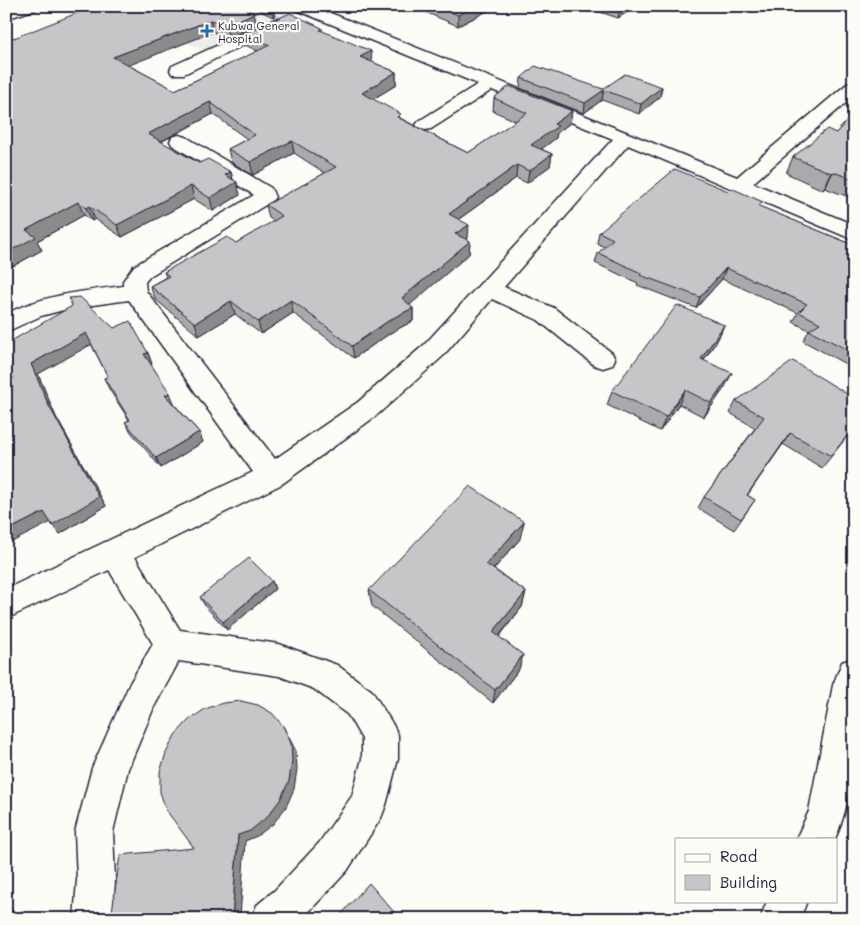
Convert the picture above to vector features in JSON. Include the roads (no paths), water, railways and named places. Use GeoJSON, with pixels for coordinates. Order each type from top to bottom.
{"type":"FeatureCollection","features":[{"type":"Feature","properties":{"kind":"street"},"geometry":{"type":"LineString","coordinates":[[6,15],[31,6]]}},
{"type":"Feature","properties":{"kind":"street"},"geometry":{"type":"LineString","coordinates":[[178,70],[312,8],[740,184],[854,233]]}},
{"type":"Feature","properties":{"kind":"street"},"geometry":{"type":"LineString","coordinates":[[257,17],[274,24]]}},
{"type":"Feature","properties":{"kind":"street"},"geometry":{"type":"LineString","coordinates":[[426,125],[491,83]]}},
{"type":"Feature","properties":{"kind":"street"},"geometry":{"type":"LineString","coordinates":[[740,184],[854,87]]}},
{"type":"Feature","properties":{"kind":"street"},"geometry":{"type":"LineString","coordinates":[[6,605],[272,476],[374,403],[433,351],[625,137]]}},
{"type":"Feature","properties":{"kind":"street"},"geometry":{"type":"LineString","coordinates":[[179,141],[254,184],[264,192],[265,197],[142,271],[134,281],[135,292],[272,476]]}},
{"type":"Feature","properties":{"kind":"street"},"geometry":{"type":"LineString","coordinates":[[489,289],[546,314],[603,358]]}},
{"type":"Feature","properties":{"kind":"street"},"geometry":{"type":"LineString","coordinates":[[6,324],[33,310],[70,300],[135,292]]}},
{"type":"Feature","properties":{"kind":"street"},"geometry":{"type":"LineString","coordinates":[[114,552],[171,644],[279,660],[325,677],[360,703],[380,735],[380,759],[368,805],[333,857],[289,904],[271,919]]}},
{"type":"Feature","properties":{"kind":"street"},"geometry":{"type":"LineString","coordinates":[[96,919],[93,916],[96,880],[94,832],[110,768],[142,695],[171,644]]}},
{"type":"Feature","properties":{"kind":"street"},"geometry":{"type":"LineString","coordinates":[[815,838],[827,814],[850,685],[854,674]]}},
{"type":"Feature","properties":{"kind":"street"},"geometry":{"type":"LineString","coordinates":[[780,919],[787,902]]}},
{"type":"Feature","properties":{"kind":"place","name":"Kubwa General Hospital"},"geometry":{"type":"Point","coordinates":[207,31]}}]}
